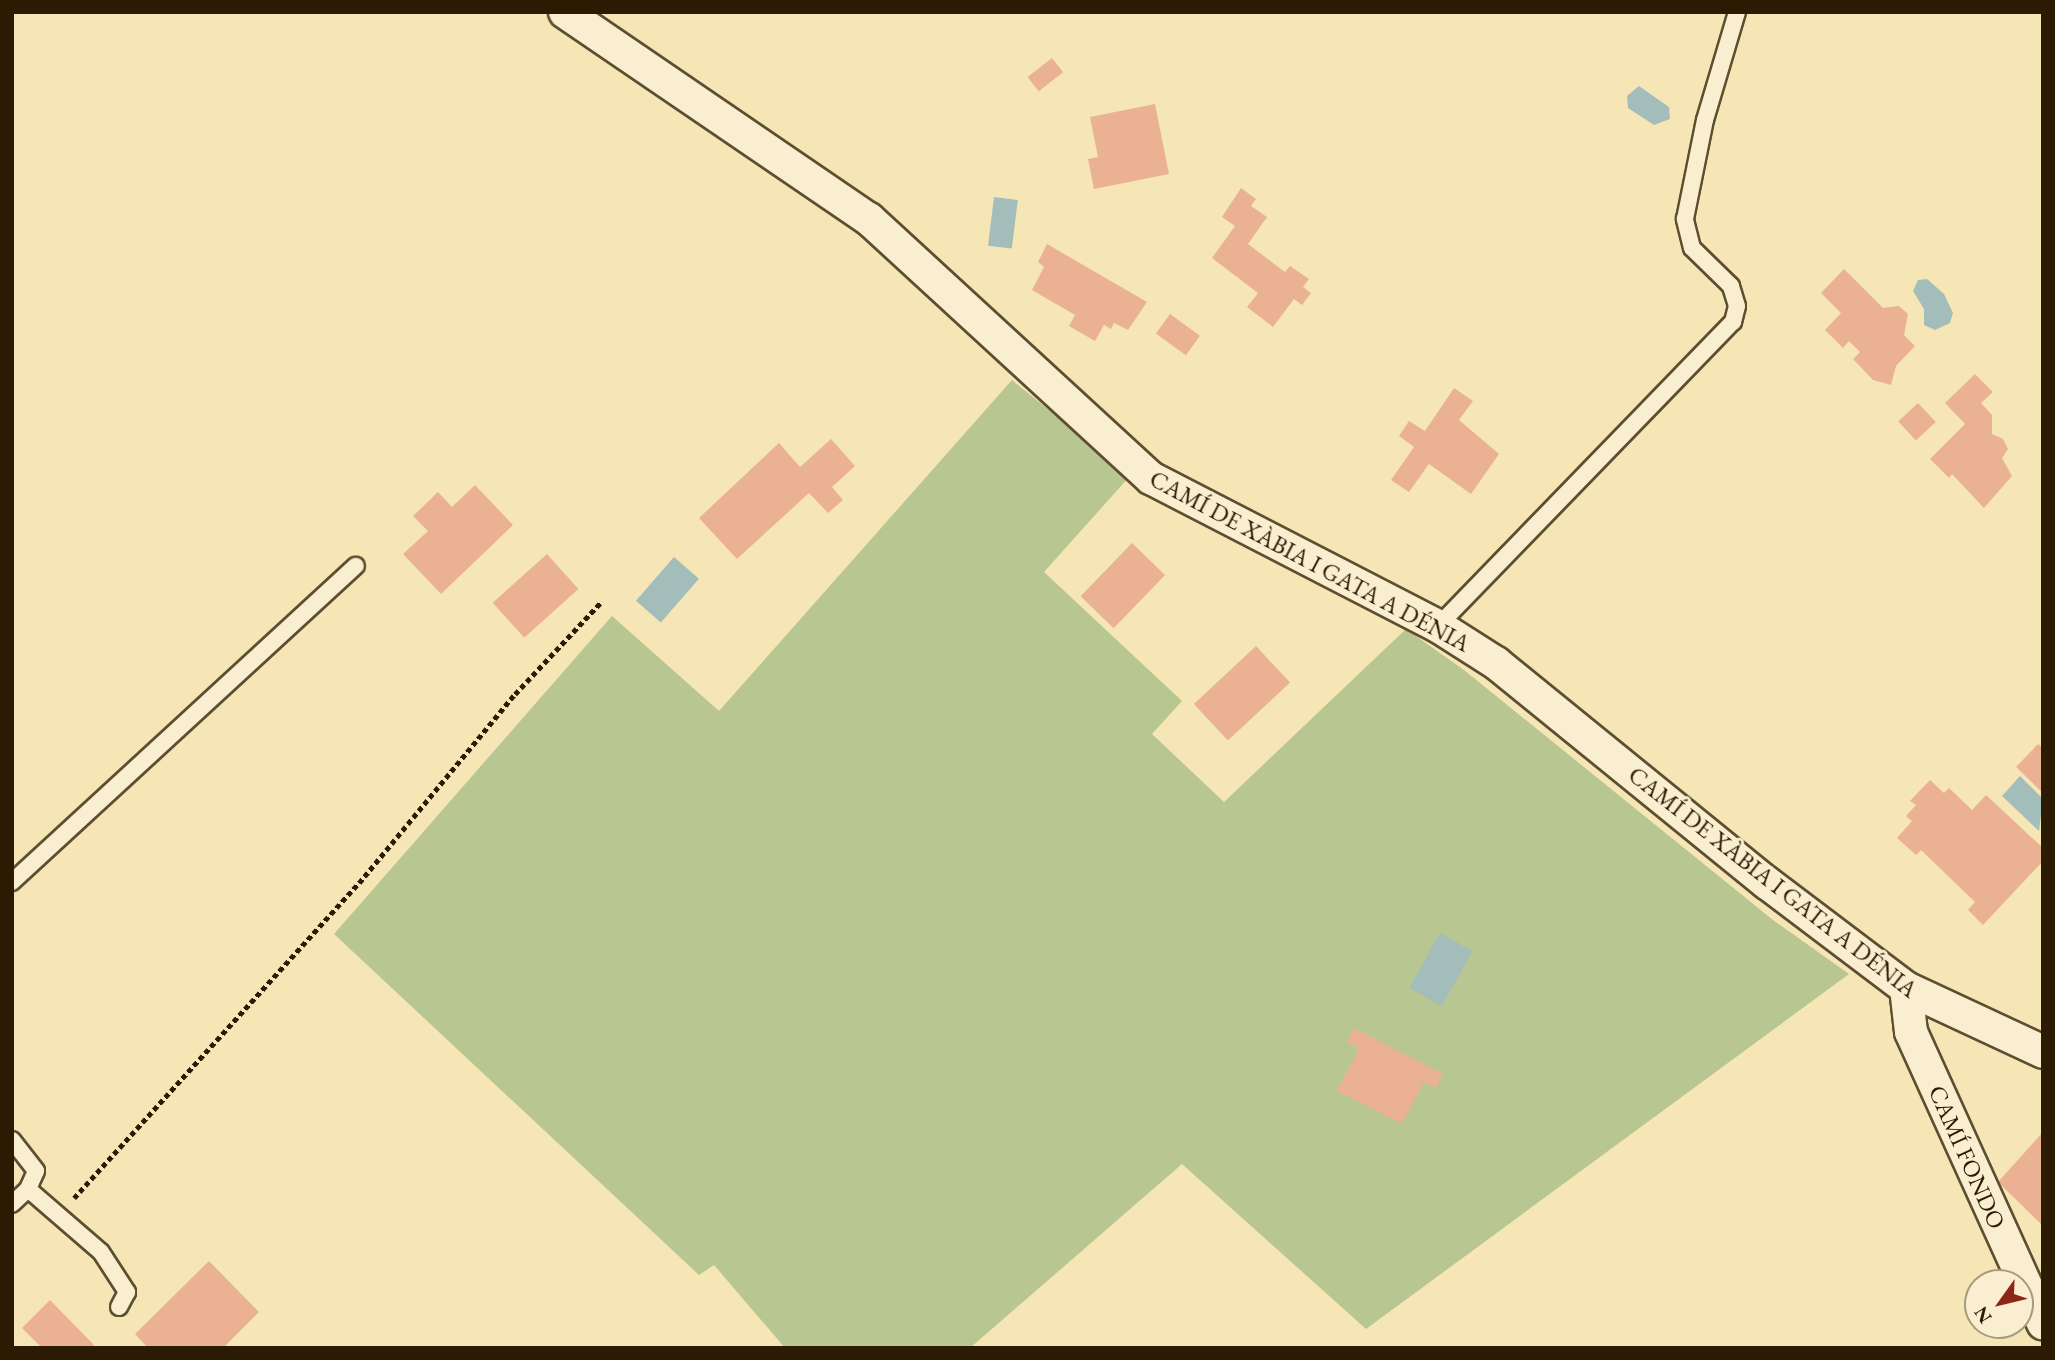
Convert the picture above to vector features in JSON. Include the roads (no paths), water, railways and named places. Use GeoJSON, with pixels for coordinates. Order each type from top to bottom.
{"type":"FeatureCollection","features":[{"type":"Feature","properties":{"kind":"street","name":"CAMÍ DE XÀBIA I GATA A DÉNIA"},"geometry":{"type":"LineString","coordinates":[[565,12],[869,219],[1151,478],[1438,626],[1496,663],[1767,883],[1906,988],[2041,1049]]}},
{"type":"Feature","properties":{"kind":"street","name":"CAMÍ FONDO"},"geometry":{"type":"LineString","coordinates":[[1906,988],[1911,1032],[2043,1323]]}},
{"type":"Feature","properties":{"kind":"lane"},"geometry":{"type":"LineString","coordinates":[[1438,626],[1734,322],[1737,306],[1731,286],[1692,248],[1685,219],[1704,120],[1737,12]]}},
{"type":"Feature","properties":{"kind":"lane"},"geometry":{"type":"LineString","coordinates":[[12,882],[356,566]]}},
{"type":"Feature","properties":{"kind":"lane"},"geometry":{"type":"LineString","coordinates":[[12,1140],[36,1171],[28,1189],[12,1204]]}},
{"type":"Feature","properties":{"kind":"lane"},"geometry":{"type":"LineString","coordinates":[[28,1189],[101,1252],[127,1292],[119,1307]]}},
{"type":"Feature","properties":{"kind":"water"},"geometry":{"type":"Polygon","coordinates":[[[1639,86],[1669,107],[1670,119],[1654,125],[1628,108],[1627,96],[1639,86]]]}},
{"type":"Feature","properties":{"kind":"water"},"geometry":{"type":"Polygon","coordinates":[[[994,197],[1018,200],[1012,249],[988,246],[994,197]]]}},
{"type":"Feature","properties":{"kind":"water"},"geometry":{"type":"Polygon","coordinates":[[[1927,279],[1944,294],[1953,313],[1950,323],[1935,330],[1924,325],[1924,309],[1913,291],[1918,280],[1927,279]]]}},
{"type":"Feature","properties":{"kind":"water"},"geometry":{"type":"Polygon","coordinates":[[[674,557],[699,579],[661,622],[636,601],[674,557]]]}},
{"type":"Feature","properties":{"kind":"water"},"geometry":{"type":"Polygon","coordinates":[[[2020,776],[2043,799],[2039,831],[2002,796],[2020,776]]]}},
{"type":"Feature","properties":{"kind":"water"},"geometry":{"type":"Polygon","coordinates":[[[1440,933],[1472,951],[1442,1006],[1409,988],[1440,933]]]}}]}
